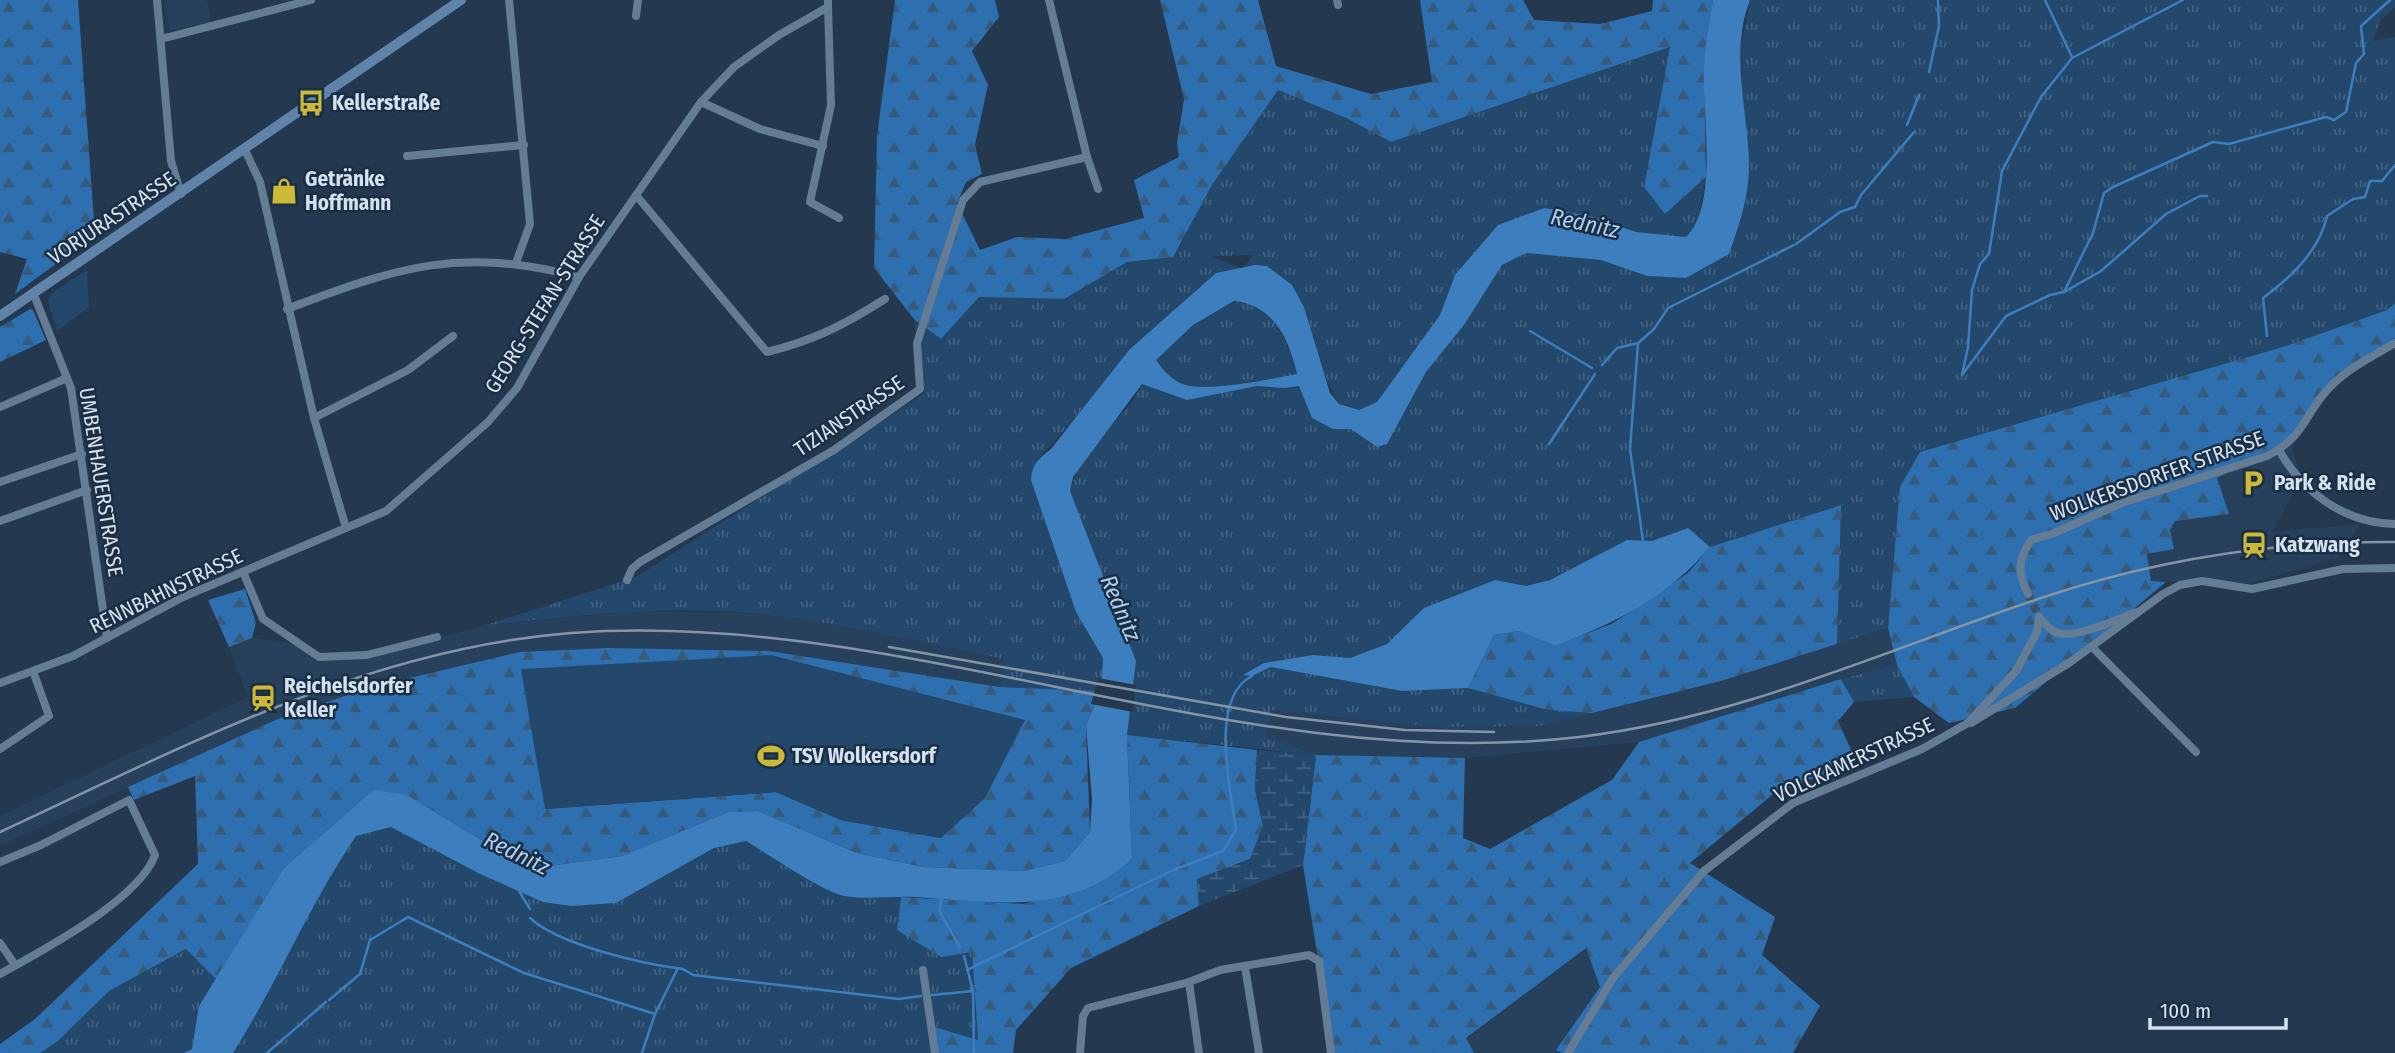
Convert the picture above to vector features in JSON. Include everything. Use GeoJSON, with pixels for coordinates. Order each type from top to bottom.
{"type":"FeatureCollection","features":[{"type":"Feature","properties":{"kind":"main road","name":"VORJURASTRASSE"},"geometry":{"type":"LineString","coordinates":[[0,316],[461,0]]}},
{"type":"Feature","properties":{"kind":"street"},"geometry":{"type":"LineString","coordinates":[[157,0],[171,161],[181,194]]}},
{"type":"Feature","properties":{"kind":"street"},"geometry":{"type":"LineString","coordinates":[[161,39],[311,0]]}},
{"type":"Feature","properties":{"kind":"street"},"geometry":{"type":"LineString","coordinates":[[509,0],[530,224],[516,263]]}},
{"type":"Feature","properties":{"kind":"street"},"geometry":{"type":"LineString","coordinates":[[636,16],[638,0]]}},
{"type":"Feature","properties":{"kind":"street"},"geometry":{"type":"LineString","coordinates":[[1049,0],[1087,157],[1098,189]]}},
{"type":"Feature","properties":{"kind":"street"},"geometry":{"type":"LineString","coordinates":[[828,4],[831,105],[810,202],[839,218]]}},
{"type":"Feature","properties":{"kind":"street","name":"GEORG-STEFAN-STRASSE"},"geometry":{"type":"LineString","coordinates":[[346,527],[386,511],[488,422],[517,388],[579,277],[701,102],[734,67],[828,4]]}},
{"type":"Feature","properties":{"kind":"street"},"geometry":{"type":"LineString","coordinates":[[701,102],[760,129],[823,146]]}},
{"type":"Feature","properties":{"kind":"street"},"geometry":{"type":"LineString","coordinates":[[407,156],[524,145]]}},
{"type":"Feature","properties":{"kind":"street"},"geometry":{"type":"LineString","coordinates":[[245,150],[260,182],[314,418],[346,527]]}},
{"type":"Feature","properties":{"kind":"street","name":"TIZIANSTRASSE"},"geometry":{"type":"LineString","coordinates":[[627,580],[632,569],[640,562],[834,450],[920,389],[917,343],[963,200],[981,182],[1087,157]]}},
{"type":"Feature","properties":{"kind":"street"},"geometry":{"type":"LineString","coordinates":[[636,195],[767,352],[808,342],[838,329],[885,299]]}},
{"type":"Feature","properties":{"kind":"street"},"geometry":{"type":"LineString","coordinates":[[287,309],[373,276],[445,262],[516,263],[579,277]]}},
{"type":"Feature","properties":{"kind":"street","name":"UMBENHAUERSTRASSE"},"geometry":{"type":"LineString","coordinates":[[34,295],[67,379],[82,454],[107,638]]}},
{"type":"Feature","properties":{"kind":"street"},"geometry":{"type":"LineString","coordinates":[[314,418],[408,370],[453,336]]}},
{"type":"Feature","properties":{"kind":"street","name":"WOLKERSDORFER STRASSE"},"geometry":{"type":"LineString","coordinates":[[2028,594],[2020,577],[2020,558],[2031,540],[2052,534],[2122,503],[2278,450],[2295,438],[2329,387],[2349,370],[2395,343]]}},
{"type":"Feature","properties":{"kind":"street"},"geometry":{"type":"LineString","coordinates":[[0,407],[67,379]]}},
{"type":"Feature","properties":{"kind":"street"},"geometry":{"type":"LineString","coordinates":[[2278,450],[2302,484],[2323,499],[2368,523],[2395,524]]}},
{"type":"Feature","properties":{"kind":"street"},"geometry":{"type":"LineString","coordinates":[[0,482],[82,454]]}},
{"type":"Feature","properties":{"kind":"street"},"geometry":{"type":"LineString","coordinates":[[0,521],[87,490]]}},
{"type":"Feature","properties":{"kind":"street","name":"RENNBAHNSTRASSE"},"geometry":{"type":"LineString","coordinates":[[0,683],[73,656],[183,597],[346,527]]}},
{"type":"Feature","properties":{"kind":"street"},"geometry":{"type":"LineString","coordinates":[[1968,723],[1981,719],[2092,647],[2163,594],[2193,581],[2252,589],[2343,569],[2395,568]]}},
{"type":"Feature","properties":{"kind":"street"},"geometry":{"type":"LineString","coordinates":[[243,572],[262,619],[319,657],[367,655],[437,637]]}},
{"type":"Feature","properties":{"kind":"street"},"geometry":{"type":"LineString","coordinates":[[1968,723],[2016,671],[2037,632],[2039,617],[2053,631],[2065,634],[2088,630],[2139,611]]}},
{"type":"Feature","properties":{"kind":"street"},"geometry":{"type":"LineString","coordinates":[[2092,647],[2196,752]]}},
{"type":"Feature","properties":{"kind":"street"},"geometry":{"type":"LineString","coordinates":[[0,749],[49,716],[33,671]]}},
{"type":"Feature","properties":{"kind":"street","name":"VOLCKAMERSTRASSE"},"geometry":{"type":"LineString","coordinates":[[1568,1053],[1613,978],[1704,871],[1793,803],[1922,749],[1968,723]]}},
{"type":"Feature","properties":{"kind":"street"},"geometry":{"type":"LineString","coordinates":[[0,862],[41,845],[130,800],[154,848],[153,861],[133,885],[93,919],[0,974]]}},
{"type":"Feature","properties":{"kind":"street"},"geometry":{"type":"LineString","coordinates":[[0,943],[15,965]]}},
{"type":"Feature","properties":{"kind":"street"},"geometry":{"type":"LineString","coordinates":[[1080,1053],[1083,1016],[1088,1008],[1189,982],[1220,970],[1309,955],[1319,961],[1331,1053]]}},
{"type":"Feature","properties":{"kind":"street"},"geometry":{"type":"LineString","coordinates":[[1245,967],[1259,1053]]}},
{"type":"Feature","properties":{"kind":"street"},"geometry":{"type":"LineString","coordinates":[[923,970],[935,1053]]}},
{"type":"Feature","properties":{"kind":"street"},"geometry":{"type":"LineString","coordinates":[[1189,982],[1199,1053]]}},
{"type":"Feature","properties":{"kind":"shaded area"},"geometry":{"type":"Polygon","coordinates":[[[165,0],[207,0],[211,22],[169,30],[165,0]]]}},
{"type":"Feature","properties":{"kind":"shaded area"},"geometry":{"type":"Polygon","coordinates":[[[2290,439],[2301,478],[2272,532],[2361,524],[2337,558],[2251,583],[2151,581],[2147,554],[2174,548],[2170,530],[2175,520],[2229,514],[2217,478],[2290,439]]]}},
{"type":"Feature","properties":{"kind":"shaded area"},"geometry":{"type":"Polygon","coordinates":[[[641,611],[745,613],[850,626],[1004,659],[1000,687],[769,651],[608,648],[520,652],[371,687],[280,718],[0,846],[0,816],[248,697],[229,647],[252,638],[306,646],[314,659],[356,660],[486,625],[641,611]]]}},
{"type":"Feature","properties":{"kind":"shaded area"},"geometry":{"type":"Polygon","coordinates":[[[1888,628],[1897,665],[1639,742],[1465,758],[1391,758],[1316,755],[1266,736],[1271,710],[1437,727],[1540,726],[1721,681],[1888,628]]]}},
{"type":"Feature","properties":{"kind":"shaded area"},"geometry":{"type":"Polygon","coordinates":[[[1586,947],[1600,987],[1556,1050],[1562,1053],[1474,1053],[1466,1039],[1586,947]]]}},
{"type":"Feature","properties":{"kind":"green space"},"geometry":{"type":"Polygon","coordinates":[[[0,0],[78,0],[95,235],[15,294],[27,259],[0,252],[0,0]]]}},
{"type":"Feature","properties":{"kind":"green space"},"geometry":{"type":"Polygon","coordinates":[[[895,0],[995,0],[999,17],[972,51],[988,85],[975,145],[982,174],[966,182],[957,203],[980,250],[1017,237],[1065,239],[1144,218],[1134,180],[1179,157],[1177,143],[1184,99],[1160,0],[1258,0],[1276,66],[1371,94],[1432,82],[1420,0],[1523,0],[1534,20],[1600,24],[1652,11],[1653,0],[1713,0],[1704,68],[1706,177],[1665,214],[1644,187],[1670,47],[1391,142],[1346,118],[1278,90],[1212,185],[1173,257],[1127,262],[1064,299],[979,297],[941,339],[914,319],[874,268],[877,136],[895,0]]]}},
{"type":"Feature","properties":{"kind":"green space"},"geometry":{"type":"Polygon","coordinates":[[[1750,0],[2395,0],[2395,7],[2381,19],[2373,41],[2395,37],[2395,303],[2387,310],[1900,487],[1888,628],[1837,644],[1840,505],[1710,547],[1688,528],[1652,541],[1627,540],[1550,580],[1526,586],[1495,580],[1425,608],[1387,644],[1350,658],[1313,655],[1264,663],[1252,676],[1271,667],[1402,691],[1468,688],[1548,710],[1592,713],[1540,726],[1437,727],[1271,710],[1266,736],[1316,755],[1127,735],[1136,661],[1070,491],[1080,466],[1133,400],[1161,354],[1185,332],[1215,311],[1243,301],[1254,303],[1273,320],[1294,358],[1322,395],[1354,429],[1378,447],[1387,444],[1426,372],[1464,325],[1502,265],[1526,253],[1601,260],[1647,276],[1686,278],[1749,160],[1743,115],[1741,46],[1750,0]]]}},
{"type":"Feature","properties":{"kind":"green space"},"geometry":{"type":"Polygon","coordinates":[[[1671,47],[1644,186],[1665,213],[1706,177],[1697,227],[1686,237],[1636,232],[1589,216],[1455,275],[1440,315],[1377,402],[1359,410],[1339,404],[1322,371],[1304,307],[1216,273],[1176,309],[1038,459],[1031,479],[1076,612],[1103,658],[1101,691],[1000,687],[1004,659],[844,626],[747,613],[649,611],[486,625],[636,577],[924,394],[914,319],[941,339],[979,297],[1064,299],[1127,262],[1173,257],[1212,185],[1278,90],[1346,118],[1391,142],[1671,47]],[[1252,255],[1211,256],[1243,269],[1252,255]]]}},
{"type":"Feature","properties":{"kind":"green space"},"geometry":{"type":"Polygon","coordinates":[[[87,270],[89,307],[57,331],[48,301],[50,294],[87,270]]]}},
{"type":"Feature","properties":{"kind":"green space"},"geometry":{"type":"Polygon","coordinates":[[[2395,303],[2395,338],[2334,380],[2290,439],[2217,478],[2229,514],[2175,521],[2170,530],[2174,549],[2147,554],[2151,581],[2166,582],[2015,708],[1949,723],[1914,697],[1897,665],[1888,628],[1900,487],[1920,452],[2283,347],[2387,310],[2395,303]]]}},
{"type":"Feature","properties":{"kind":"green space"},"geometry":{"type":"Polygon","coordinates":[[[32,308],[46,340],[0,362],[0,327],[32,308]]]}},
{"type":"Feature","properties":{"kind":"green space"},"geometry":{"type":"Polygon","coordinates":[[[1841,505],[1837,644],[1721,681],[1592,713],[1548,710],[1468,688],[1494,635],[1519,631],[1555,646],[1613,623],[1688,573],[1710,547],[1841,505]]]}},
{"type":"Feature","properties":{"kind":"green space"},"geometry":{"type":"Polygon","coordinates":[[[245,589],[256,623],[252,638],[229,647],[208,600],[245,589]]]}},
{"type":"Feature","properties":{"kind":"green space"},"geometry":{"type":"Polygon","coordinates":[[[608,648],[769,651],[1000,687],[1101,691],[1086,725],[1090,832],[1065,861],[1024,871],[923,867],[857,853],[758,811],[728,812],[622,856],[542,867],[501,852],[407,795],[283,869],[216,979],[186,949],[109,991],[58,1041],[40,1053],[0,1053],[0,1044],[35,1019],[198,864],[195,776],[134,800],[128,787],[280,718],[371,687],[520,652],[608,648]],[[1025,720],[545,809],[776,792],[841,820],[941,838],[1025,720]]]}},
{"type":"Feature","properties":{"kind":"green space","name":"TSV Wolkersdorf"},"geometry":{"type":"Polygon","coordinates":[[[771,655],[1025,720],[985,798],[941,838],[841,820],[776,792],[545,809],[521,669],[771,655]]]}},
{"type":"Feature","properties":{"kind":"green space"},"geometry":{"type":"Polygon","coordinates":[[[1897,665],[1914,697],[1854,702],[1841,679],[1897,665]]]}},
{"type":"Feature","properties":{"kind":"green space"},"geometry":{"type":"Polygon","coordinates":[[[1841,679],[1854,702],[1838,721],[1856,761],[1772,795],[1690,863],[1775,917],[1762,955],[1820,1006],[1793,1053],[1562,1053],[1556,1050],[1600,987],[1586,948],[1466,1038],[1474,1053],[1333,1053],[1303,865],[1316,755],[1465,758],[1463,838],[1490,849],[1612,780],[1639,742],[1841,679]]]}},
{"type":"Feature","properties":{"kind":"green space"},"geometry":{"type":"Polygon","coordinates":[[[1127,735],[1257,750],[1255,789],[1263,826],[1250,859],[1198,879],[1199,906],[1071,968],[1016,1030],[1013,1053],[936,1053],[934,1027],[978,1040],[972,952],[941,957],[897,930],[901,897],[1024,904],[1132,858],[1127,735]]]}},
{"type":"Feature","properties":{"kind":"green space"},"geometry":{"type":"Polygon","coordinates":[[[1257,750],[1316,755],[1303,865],[1199,906],[1197,879],[1250,859],[1263,826],[1255,789],[1257,750]]]}},
{"type":"Feature","properties":{"kind":"green space"},"geometry":{"type":"Polygon","coordinates":[[[391,827],[480,874],[543,902],[616,903],[714,848],[746,841],[792,870],[843,896],[901,897],[897,930],[972,951],[978,1041],[936,1053],[233,1053],[323,889],[356,836],[391,827]]]}},
{"type":"Feature","properties":{"kind":"green space"},"geometry":{"type":"Polygon","coordinates":[[[187,949],[216,979],[199,1006],[192,1049],[184,1053],[40,1053],[58,1041],[109,991],[187,949]]]}},
{"type":"Feature","properties":{"kind":"water","name":"Rednitz"},"geometry":{"type":"Polygon","coordinates":[[[1713,0],[1750,0],[1744,19],[1740,59],[1749,173],[1744,208],[1729,254],[1686,278],[1647,276],[1601,260],[1526,253],[1502,265],[1464,325],[1426,372],[1387,444],[1377,447],[1351,429],[1333,429],[1312,418],[1299,386],[1257,386],[1187,400],[1142,384],[1073,477],[1070,491],[1136,661],[1127,735],[1132,858],[1109,877],[1083,890],[1057,898],[1029,902],[852,897],[822,887],[746,841],[714,848],[616,903],[571,906],[543,902],[480,874],[391,827],[356,836],[323,889],[233,1053],[184,1053],[192,1049],[199,1006],[283,869],[374,790],[407,795],[501,852],[542,867],[622,856],[728,812],[758,811],[857,853],[923,867],[1024,871],[1065,861],[1090,832],[1092,799],[1086,725],[1101,691],[1103,658],[1076,612],[1031,480],[1037,462],[1051,449],[1129,350],[1216,273],[1255,265],[1267,266],[1292,285],[1304,307],[1330,393],[1339,404],[1359,410],[1377,402],[1440,315],[1455,275],[1498,225],[1544,208],[1589,216],[1636,232],[1686,237],[1696,222],[1706,182],[1704,61],[1713,0]],[[1234,301],[1193,325],[1156,360],[1173,378],[1191,386],[1237,385],[1297,374],[1289,348],[1277,325],[1259,309],[1234,301]]]}},
{"type":"Feature","properties":{"kind":"water"},"geometry":{"type":"Polygon","coordinates":[[[1688,528],[1710,547],[1694,565],[1658,594],[1619,618],[1555,646],[1519,631],[1494,635],[1468,688],[1402,691],[1271,667],[1252,676],[1243,675],[1264,663],[1313,655],[1350,658],[1387,644],[1424,608],[1495,580],[1526,586],[1550,580],[1627,540],[1652,541],[1688,528]]]}},
{"type":"Feature","properties":{"kind":"pier"},"geometry":{"type":"Polygon","coordinates":[[[1098,678],[1136,685],[1133,712],[1091,704],[1098,678]]]}},
{"type":"Feature","properties":{"kind":"waterway"},"geometry":{"type":"LineString","coordinates":[[1929,72],[1939,26],[1938,0]]}},
{"type":"Feature","properties":{"kind":"waterway"},"geometry":{"type":"LineString","coordinates":[[2045,0],[2072,57]]}},
{"type":"Feature","properties":{"kind":"waterway"},"geometry":{"type":"LineString","coordinates":[[2183,0],[2072,58],[2041,97],[2002,171],[1989,254],[1980,264],[1972,290],[1968,347],[1962,375],[2006,316],[2050,295],[2064,292],[2101,271],[2166,214],[2200,196],[2207,196]]}},
{"type":"Feature","properties":{"kind":"waterway"},"geometry":{"type":"LineString","coordinates":[[2065,290],[2093,233],[2104,193],[2113,187],[2213,142],[2229,144],[2326,117],[2334,120],[2346,112],[2356,63],[2364,54],[2361,26],[2390,0]]}},
{"type":"Feature","properties":{"kind":"waterway"},"geometry":{"type":"LineString","coordinates":[[1907,125],[1919,95]]}},
{"type":"Feature","properties":{"kind":"waterway"},"geometry":{"type":"LineString","coordinates":[[1602,365],[1617,348],[1638,343],[1654,329],[1668,308],[1796,244],[1840,212],[1855,207],[1861,195],[1914,132]]}},
{"type":"Feature","properties":{"kind":"waterway"},"geometry":{"type":"LineString","coordinates":[[2267,336],[2263,298],[2293,273],[2311,252],[2327,216],[2353,199],[2365,197],[2370,181],[2382,181],[2395,165]]}},
{"type":"Feature","properties":{"kind":"waterway"},"geometry":{"type":"LineString","coordinates":[[1530,331],[1592,368]]}},
{"type":"Feature","properties":{"kind":"waterway"},"geometry":{"type":"LineString","coordinates":[[1638,343],[1630,449],[1643,541]]}},
{"type":"Feature","properties":{"kind":"waterway"},"geometry":{"type":"LineString","coordinates":[[1549,444],[1595,374]]}},
{"type":"Feature","properties":{"kind":"waterway"},"geometry":{"type":"LineString","coordinates":[[967,970],[1171,871],[1223,851],[1236,830],[1227,770],[1226,724],[1230,704],[1238,687],[1252,676]]}},
{"type":"Feature","properties":{"kind":"waterway"},"geometry":{"type":"LineString","coordinates":[[519,891],[530,909]]}},
{"type":"Feature","properties":{"kind":"waterway"},"geometry":{"type":"LineString","coordinates":[[942,897],[939,911],[960,947]]}},
{"type":"Feature","properties":{"kind":"waterway"},"geometry":{"type":"LineString","coordinates":[[329,1000],[360,974],[370,940],[408,917],[524,973],[655,1014]]}},
{"type":"Feature","properties":{"kind":"waterway"},"geometry":{"type":"LineString","coordinates":[[530,918],[543,928],[581,945],[646,963],[683,969],[693,975],[899,999],[921,996]]}},
{"type":"Feature","properties":{"kind":"waterway"},"geometry":{"type":"LineString","coordinates":[[964,956],[973,991],[974,1053]]}},
{"type":"Feature","properties":{"kind":"waterway"},"geometry":{"type":"LineString","coordinates":[[642,1053],[655,1014],[678,968]]}},
{"type":"Feature","properties":{"kind":"waterway"},"geometry":{"type":"LineString","coordinates":[[932,995],[973,991]]}},
{"type":"Feature","properties":{"kind":"waterway"},"geometry":{"type":"LineString","coordinates":[[267,1053],[326,1002]]}},
{"type":"Feature","properties":{"kind":"tunnel"},"geometry":{"type":"LineString","coordinates":[[2028,594],[2039,617]]}},
{"type":"Feature","properties":{"kind":"railway"},"geometry":{"type":"LineString","coordinates":[[0,832],[207,736],[348,681],[421,659],[495,643],[571,633],[697,632],[823,644],[948,665],[1200,715],[1326,734],[1452,743],[1579,737],[1639,728],[1756,698],[2041,598],[2128,573],[2171,563],[2260,549],[2395,542]]}},
{"type":"Feature","properties":{"kind":"railway"},"geometry":{"type":"LineString","coordinates":[[889,647],[1286,717],[1405,730],[1494,732]]}},
{"type":"Feature","properties":{"kind":"place","name":"Kellerstraße"},"geometry":{"type":"Point","coordinates":[311,103]}},
{"type":"Feature","properties":{"kind":"place","name":"Getränke Hoffmann"},"geometry":{"type":"Point","coordinates":[284,191]}},
{"type":"Feature","properties":{"kind":"place","name":"Park & Ride"},"geometry":{"type":"Point","coordinates":[2253,483]}},
{"type":"Feature","properties":{"kind":"place","name":"Katzwang"},"geometry":{"type":"Point","coordinates":[2254,545]}},
{"type":"Feature","properties":{"kind":"place","name":"Reichelsdorfer Keller"},"geometry":{"type":"Point","coordinates":[263,698]}},
{"type":"Feature","properties":{"kind":"place","name":"TSV Wolkersdorf"},"geometry":{"type":"Point","coordinates":[771,756]}}]}
